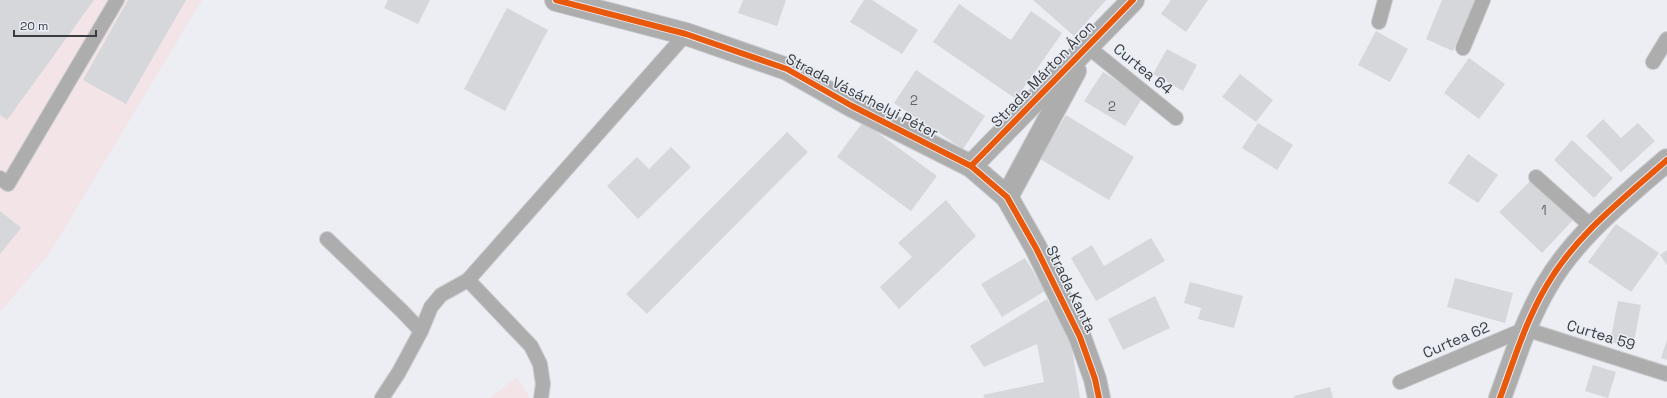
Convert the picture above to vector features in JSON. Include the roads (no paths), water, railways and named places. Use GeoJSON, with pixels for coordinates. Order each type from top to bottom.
{"type":"FeatureCollection","features":[{"type":"Feature","properties":{"kind":"street","name":"Strada Vásárhelyi Péter"},"geometry":{"type":"LineString","coordinates":[[556,0],[686,34],[788,69],[852,106],[971,166],[1007,197]]}},
{"type":"Feature","properties":{"kind":"street","name":"Strada Márton Áron"},"geometry":{"type":"LineString","coordinates":[[971,166],[1133,0]]}},
{"type":"Feature","properties":{"kind":"street","name":"Strada Márton Áron"},"geometry":{"type":"LineString","coordinates":[[1007,197],[1088,47]]}},
{"type":"Feature","properties":{"kind":"street"},"geometry":{"type":"LineString","coordinates":[[1500,398],[1525,329],[1547,285],[1568,254],[1592,227],[1667,160]]}},
{"type":"Feature","properties":{"kind":"street","name":"Strada Kanta"},"geometry":{"type":"LineString","coordinates":[[1007,197],[1036,248],[1080,337],[1095,379],[1099,398]]}},
{"type":"Feature","properties":{"kind":"lane"},"geometry":{"type":"LineString","coordinates":[[0,178],[8,184],[117,0]]}},
{"type":"Feature","properties":{"kind":"lane"},"geometry":{"type":"LineString","coordinates":[[1379,22],[1385,0]]}},
{"type":"Feature","properties":{"kind":"lane"},"geometry":{"type":"LineString","coordinates":[[1463,48],[1483,0]]}},
{"type":"Feature","properties":{"kind":"lane"},"geometry":{"type":"LineString","coordinates":[[382,398],[421,331],[431,307],[441,295],[468,280],[686,34]]}},
{"type":"Feature","properties":{"kind":"lane"},"geometry":{"type":"LineString","coordinates":[[1653,62],[1667,40]]}},
{"type":"Feature","properties":{"kind":"lane","name":"Curtea 64"},"geometry":{"type":"LineString","coordinates":[[1088,47],[1176,118]]}},
{"type":"Feature","properties":{"kind":"lane"},"geometry":{"type":"LineString","coordinates":[[1536,177],[1592,227]]}},
{"type":"Feature","properties":{"kind":"lane"},"geometry":{"type":"LineString","coordinates":[[327,239],[402,310],[421,331]]}},
{"type":"Feature","properties":{"kind":"lane"},"geometry":{"type":"LineString","coordinates":[[468,280],[531,346],[540,364],[543,384],[541,398]]}},
{"type":"Feature","properties":{"kind":"lane","name":"Curtea 59"},"geometry":{"type":"LineString","coordinates":[[1525,329],[1667,374]]}},
{"type":"Feature","properties":{"kind":"lane","name":"Curtea 62"},"geometry":{"type":"LineString","coordinates":[[1400,382],[1525,329]]}}]}
